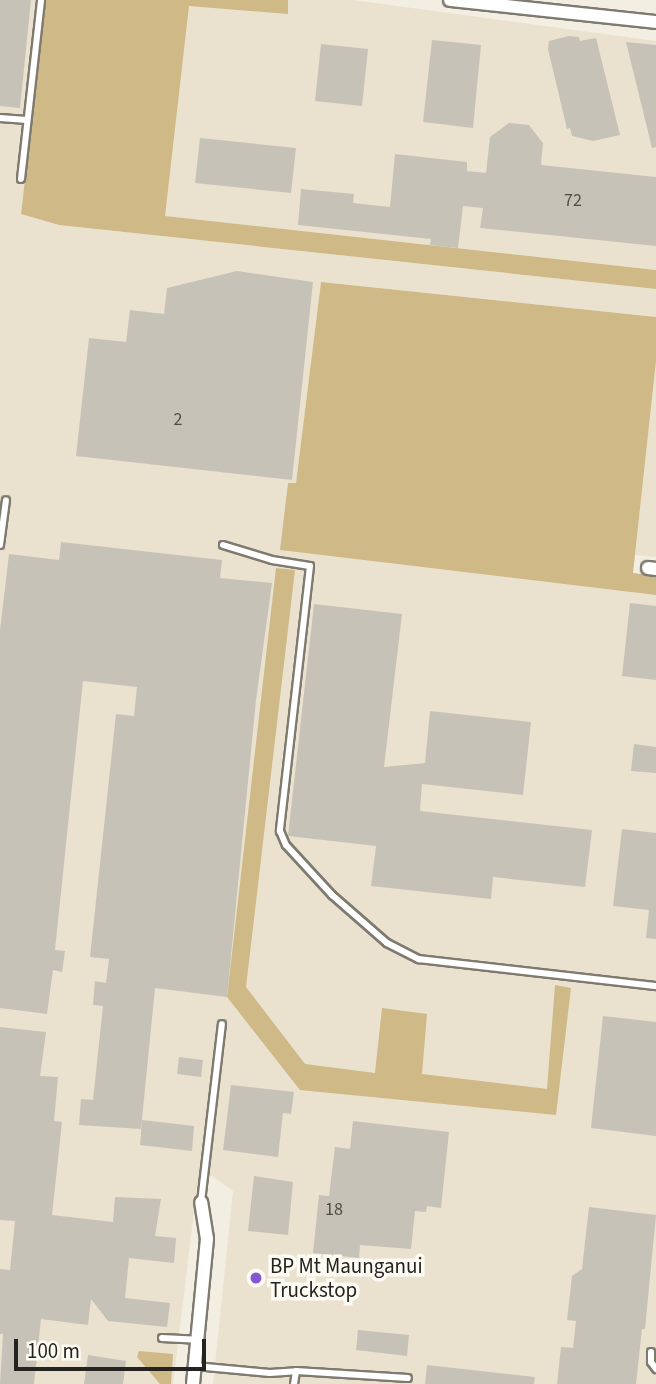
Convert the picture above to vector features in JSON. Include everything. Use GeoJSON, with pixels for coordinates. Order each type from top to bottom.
{"type":"FeatureCollection","features":[{"type":"Feature","properties":{"kind":"street"},"geometry":{"type":"LineString","coordinates":[[450,0],[656,22]]}},
{"type":"Feature","properties":{"kind":"street"},"geometry":{"type":"LineString","coordinates":[[193,1384],[207,1239],[201,1202]]}},
{"type":"Feature","properties":{"kind":"lane"},"geometry":{"type":"LineString","coordinates":[[21,180],[41,0]]}},
{"type":"Feature","properties":{"kind":"lane"},"geometry":{"type":"LineString","coordinates":[[0,118],[27,120]]}},
{"type":"Feature","properties":{"kind":"lane"},"geometry":{"type":"LineString","coordinates":[[0,545],[6,500]]}},
{"type":"Feature","properties":{"kind":"lane"},"geometry":{"type":"LineString","coordinates":[[223,545],[272,560],[310,566],[281,831],[286,845],[332,895],[387,943],[426,961],[656,986]]}},
{"type":"Feature","properties":{"kind":"lane"},"geometry":{"type":"LineString","coordinates":[[201,1202],[222,1024]]}},
{"type":"Feature","properties":{"kind":"lane"},"geometry":{"type":"LineString","coordinates":[[162,1338],[197,1340]]}},
{"type":"Feature","properties":{"kind":"lane"},"geometry":{"type":"LineString","coordinates":[[651,1352],[651,1362],[656,1369]]}},
{"type":"Feature","properties":{"kind":"lane"},"geometry":{"type":"LineString","coordinates":[[195,1366],[270,1373],[296,1371],[408,1378]]}},
{"type":"Feature","properties":{"kind":"lane"},"geometry":{"type":"LineString","coordinates":[[294,1384],[296,1371]]}},
{"type":"Feature","properties":{"kind":"shaded area"},"geometry":{"type":"Polygon","coordinates":[[[0,0],[46,0],[21,214],[59,225],[656,289],[656,317],[321,282],[296,483],[288,483],[281,550],[656,595],[656,1384],[213,1384],[233,1191],[212,1176],[200,1178],[197,1187],[173,1384],[0,1384],[0,0]]]}},
{"type":"Feature","properties":{"kind":"shaded area"},"geometry":{"type":"Polygon","coordinates":[[[46,0],[288,0],[288,14],[189,6],[165,216],[656,270],[656,289],[59,225],[21,214],[46,0]]]}},
{"type":"Feature","properties":{"kind":"shaded area"},"geometry":{"type":"Polygon","coordinates":[[[288,0],[353,0],[656,41],[656,270],[164,216],[189,5],[288,14],[288,0]]]}},
{"type":"Feature","properties":{"kind":"shaded area"},"geometry":{"type":"Polygon","coordinates":[[[321,282],[656,317],[656,361],[633,573],[656,576],[656,595],[280,550],[288,483],[296,483],[321,282]]]}},
{"type":"Feature","properties":{"kind":"shaded area"},"geometry":{"type":"Polygon","coordinates":[[[656,361],[656,557],[635,555],[656,361]]]}},
{"type":"Feature","properties":{"kind":"shaded area"},"geometry":{"type":"Polygon","coordinates":[[[276,568],[295,570],[246,987],[305,1064],[375,1073],[382,1008],[427,1014],[422,1074],[547,1089],[555,985],[571,988],[556,1115],[300,1090],[227,997],[276,568]]]}},
{"type":"Feature","properties":{"kind":"shaded area"},"geometry":{"type":"Polygon","coordinates":[[[139,1351],[173,1354],[171,1384],[160,1384],[137,1357],[139,1351]]]}},
{"type":"Feature","properties":{"kind":"building"},"geometry":{"type":"Polygon","coordinates":[[[0,0],[31,0],[20,108],[0,106],[0,0]]]}},
{"type":"Feature","properties":{"kind":"building"},"geometry":{"type":"Polygon","coordinates":[[[569,36],[579,37],[580,41],[596,38],[620,135],[593,141],[572,136],[570,128],[567,129],[548,49],[549,41],[569,36]]]}},
{"type":"Feature","properties":{"kind":"building"},"geometry":{"type":"Polygon","coordinates":[[[432,40],[481,45],[473,128],[423,122],[432,40]]]}},
{"type":"Feature","properties":{"kind":"building"},"geometry":{"type":"Polygon","coordinates":[[[626,42],[656,45],[656,147],[652,148],[626,42]]]}},
{"type":"Feature","properties":{"kind":"building"},"geometry":{"type":"Polygon","coordinates":[[[321,44],[368,49],[362,106],[315,101],[321,44]]]}},
{"type":"Feature","properties":{"kind":"building"},"geometry":{"type":"Polygon","coordinates":[[[509,123],[529,125],[543,143],[541,165],[656,177],[656,246],[480,228],[483,208],[463,206],[458,248],[430,245],[431,239],[298,225],[301,189],[354,194],[353,203],[390,207],[395,154],[467,162],[467,171],[486,173],[490,137],[509,123]]]}},
{"type":"Feature","properties":{"kind":"building"},"geometry":{"type":"Polygon","coordinates":[[[200,138],[296,148],[291,193],[195,183],[200,138]]]}},
{"type":"Feature","properties":{"kind":"building"},"geometry":{"type":"Polygon","coordinates":[[[237,271],[313,282],[292,480],[76,456],[89,338],[126,342],[130,310],[164,314],[167,288],[237,271]]]}},
{"type":"Feature","properties":{"kind":"building"},"geometry":{"type":"Polygon","coordinates":[[[61,542],[222,560],[220,578],[272,583],[256,700],[227,997],[155,988],[141,1129],[79,1125],[81,1099],[93,1100],[103,1006],[93,1005],[95,981],[106,983],[109,959],[90,957],[116,714],[134,716],[137,687],[83,681],[55,950],[65,951],[62,972],[53,970],[47,1014],[0,1008],[0,630],[9,554],[59,560],[61,542]]]}},
{"type":"Feature","properties":{"kind":"building"},"geometry":{"type":"Polygon","coordinates":[[[630,603],[656,606],[656,680],[622,676],[630,603]]]}},
{"type":"Feature","properties":{"kind":"building"},"geometry":{"type":"Polygon","coordinates":[[[314,604],[402,614],[384,767],[425,763],[430,711],[531,722],[523,795],[422,784],[420,811],[592,830],[585,887],[493,877],[491,899],[371,886],[376,846],[288,836],[314,604]]]}},
{"type":"Feature","properties":{"kind":"building"},"geometry":{"type":"Polygon","coordinates":[[[634,744],[656,747],[656,773],[631,771],[634,744]]]}},
{"type":"Feature","properties":{"kind":"building"},"geometry":{"type":"Polygon","coordinates":[[[622,829],[656,833],[656,939],[646,938],[649,910],[613,906],[622,829]]]}},
{"type":"Feature","properties":{"kind":"building"},"geometry":{"type":"Polygon","coordinates":[[[603,1016],[656,1022],[656,1136],[591,1128],[603,1016]]]}},
{"type":"Feature","properties":{"kind":"building"},"geometry":{"type":"Polygon","coordinates":[[[0,1027],[46,1032],[40,1076],[58,1077],[54,1121],[62,1122],[52,1215],[113,1222],[115,1197],[161,1199],[155,1236],[176,1238],[174,1263],[129,1258],[125,1298],[170,1303],[167,1327],[108,1321],[91,1299],[88,1325],[41,1319],[34,1384],[0,1384],[3,1334],[0,1334],[0,1269],[10,1270],[15,1221],[0,1220],[0,1027]]]}},
{"type":"Feature","properties":{"kind":"building"},"geometry":{"type":"Polygon","coordinates":[[[179,1057],[203,1060],[201,1077],[177,1074],[179,1057]]]}},
{"type":"Feature","properties":{"kind":"building"},"geometry":{"type":"Polygon","coordinates":[[[231,1085],[294,1092],[291,1114],[283,1113],[278,1157],[223,1150],[231,1085]]]}},
{"type":"Feature","properties":{"kind":"building"},"geometry":{"type":"Polygon","coordinates":[[[142,1120],[194,1126],[192,1151],[140,1145],[142,1120]]]}},
{"type":"Feature","properties":{"kind":"building"},"geometry":{"type":"Polygon","coordinates":[[[353,1121],[449,1132],[441,1208],[427,1206],[426,1212],[415,1211],[411,1249],[360,1245],[359,1258],[313,1253],[319,1195],[329,1196],[335,1147],[350,1149],[353,1121]]]}},
{"type":"Feature","properties":{"kind":"building"},"geometry":{"type":"Polygon","coordinates":[[[254,1176],[293,1182],[288,1235],[248,1231],[254,1176]]]}},
{"type":"Feature","properties":{"kind":"building"},"geometry":{"type":"Polygon","coordinates":[[[589,1207],[656,1215],[645,1329],[642,1329],[636,1384],[557,1384],[561,1347],[573,1348],[576,1321],[567,1320],[572,1276],[582,1269],[589,1207]]]}},
{"type":"Feature","properties":{"kind":"building"},"geometry":{"type":"Polygon","coordinates":[[[358,1330],[409,1335],[407,1356],[356,1350],[358,1330]]]}},
{"type":"Feature","properties":{"kind":"building"},"geometry":{"type":"Polygon","coordinates":[[[88,1355],[126,1361],[123,1384],[84,1384],[88,1355]]]}},
{"type":"Feature","properties":{"kind":"building"},"geometry":{"type":"Polygon","coordinates":[[[427,1365],[535,1377],[534,1384],[425,1384],[427,1365]]]}},
{"type":"Feature","properties":{"kind":"place","name":"BP Mt Maunganui Truckstop"},"geometry":{"type":"Point","coordinates":[256,1278]}}]}
